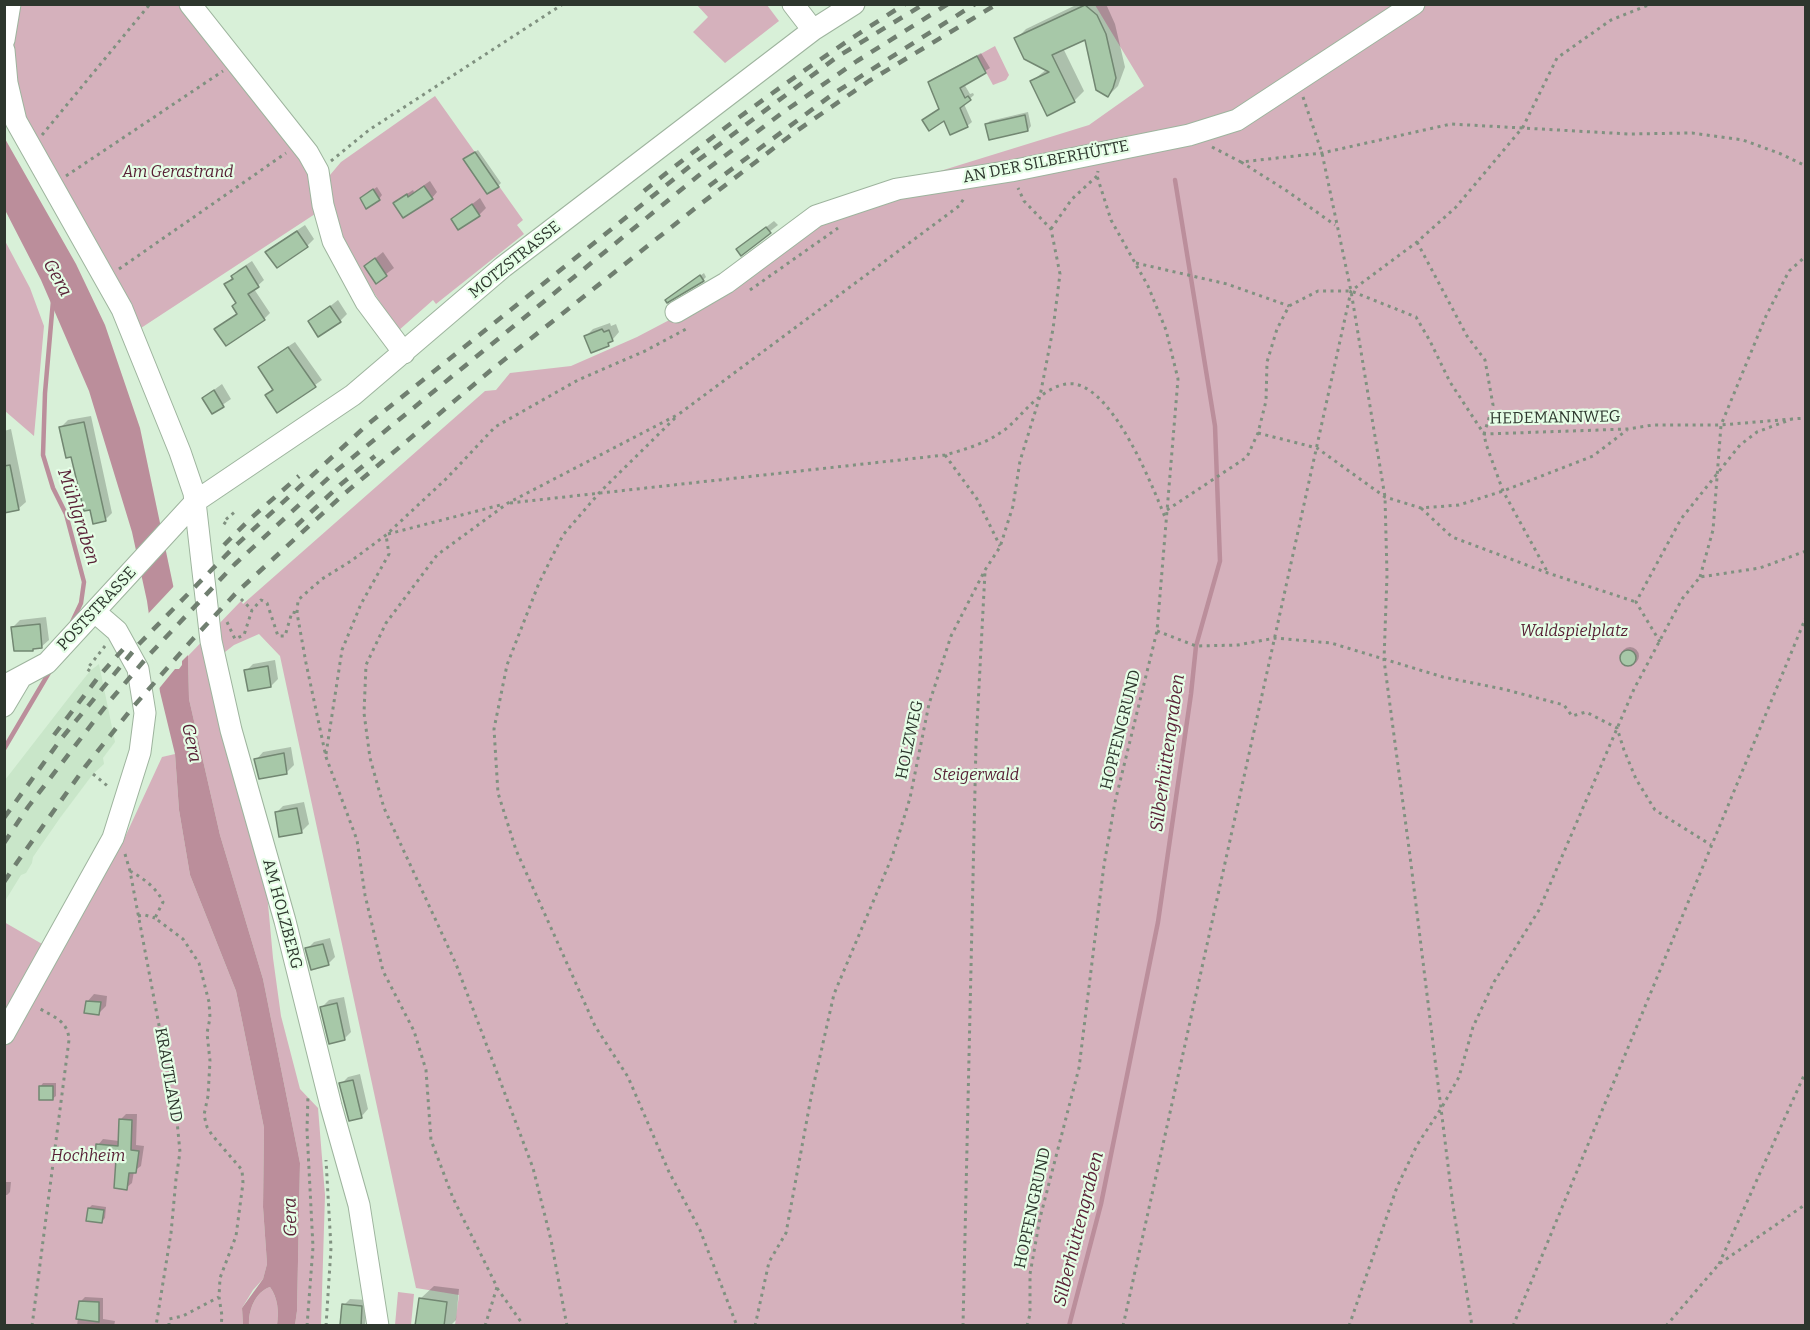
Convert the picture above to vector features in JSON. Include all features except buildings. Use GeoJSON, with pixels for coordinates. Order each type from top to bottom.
{"type":"FeatureCollection","features":[{"type":"Feature","properties":{"kind":"street"},"geometry":{"type":"LineString","coordinates":[[4,40],[10,4]]}},
{"type":"Feature","properties":{"kind":"street"},"geometry":{"type":"LineString","coordinates":[[190,4],[308,153],[318,171],[323,205],[333,241],[366,302],[404,353]]}},
{"type":"Feature","properties":{"kind":"street"},"geometry":{"type":"LineString","coordinates":[[793,4],[813,30]]}},
{"type":"Feature","properties":{"kind":"street","name":"MOTZSTRASSE"},"geometry":{"type":"LineString","coordinates":[[181,519],[196,501],[353,395],[503,267],[813,30],[854,4]]}},
{"type":"Feature","properties":{"kind":"street","name":"AN DER SILBERHÜTTE"},"geometry":{"type":"LineString","coordinates":[[685,318],[726,283],[816,216],[887,192],[1011,171],[1189,135],[1237,120],[1414,4]]}},
{"type":"Feature","properties":{"kind":"street","name":"AM HOLZBERG"},"geometry":{"type":"LineString","coordinates":[[4,50],[7,83],[16,121],[126,320],[180,452],[196,501],[211,641],[231,730],[285,921],[331,1106],[359,1205],[378,1326]]}},
{"type":"Feature","properties":{"kind":"street","name":"POSTSTRASSE"},"geometry":{"type":"LineString","coordinates":[[12,683],[46,663],[181,519]]}},
{"type":"Feature","properties":{"kind":"street"},"geometry":{"type":"LineString","coordinates":[[4,1034],[117,827],[140,752],[145,713],[138,669],[117,631],[88,619]]}},
{"type":"Feature","properties":{"kind":"street"},"geometry":{"type":"LineString","coordinates":[[4,706],[12,683]]}},
{"type":"Feature","properties":{"kind":"path"},"geometry":{"type":"LineString","coordinates":[[31,148],[150,4]]}},
{"type":"Feature","properties":{"kind":"path"},"geometry":{"type":"LineString","coordinates":[[318,171],[369,130],[563,4]]}},
{"type":"Feature","properties":{"kind":"path"},"geometry":{"type":"LineString","coordinates":[[1123,1326],[1351,291],[1417,242],[1456,207],[1523,127],[1557,58],[1611,20],[1651,4]]}},
{"type":"Feature","properties":{"kind":"path"},"geometry":{"type":"LineString","coordinates":[[52,185],[236,62]]}},
{"type":"Feature","properties":{"kind":"path"},"geometry":{"type":"LineString","coordinates":[[1297,81],[1322,153],[1351,291],[1385,497],[1387,575],[1384,660],[1453,1206],[1472,1326]]}},
{"type":"Feature","properties":{"kind":"path"},"geometry":{"type":"LineString","coordinates":[[1241,162],[1322,153],[1451,124],[1629,134],[1692,133],[1743,140],[1806,166]]}},
{"type":"Feature","properties":{"kind":"path"},"geometry":{"type":"LineString","coordinates":[[1189,135],[1241,162],[1336,226]]}},
{"type":"Feature","properties":{"kind":"path"},"geometry":{"type":"LineString","coordinates":[[105,279],[301,143]]}},
{"type":"Feature","properties":{"kind":"path"},"geometry":{"type":"LineString","coordinates":[[1011,171],[1024,201],[1051,229],[1072,199],[1097,176],[1103,151]]}},
{"type":"Feature","properties":{"kind":"path"},"geometry":{"type":"LineString","coordinates":[[738,1326],[700,1230],[669,1172],[628,1077],[595,1026],[516,850],[498,793],[494,729],[507,665],[539,583],[564,535],[600,492],[679,414],[959,206],[980,176]]}},
{"type":"Feature","properties":{"kind":"path","name":"HOPFENGRUND"},"geometry":{"type":"LineString","coordinates":[[1027,1326],[1030,1314],[1030,1274],[1040,1218],[1079,1068],[1104,865],[1115,802],[1157,631],[1178,379],[1166,330],[1148,286],[1111,220],[1097,176]]}},
{"type":"Feature","properties":{"kind":"path"},"geometry":{"type":"LineString","coordinates":[[749,290],[845,223]]}},
{"type":"Feature","properties":{"kind":"path","name":"HOLZWEG"},"geometry":{"type":"LineString","coordinates":[[755,1326],[769,1262],[786,1233],[812,1092],[834,994],[892,857],[910,798],[929,704],[951,636],[985,570],[1000,547],[1012,506],[1020,461],[1040,396],[1053,329],[1060,274],[1051,229]]}},
{"type":"Feature","properties":{"kind":"path"},"geometry":{"type":"LineString","coordinates":[[1417,242],[1467,336],[1485,360],[1493,405],[1484,435],[1503,491],[1548,573]]}},
{"type":"Feature","properties":{"kind":"path"},"geometry":{"type":"LineString","coordinates":[[1349,1326],[1397,1187],[1417,1145],[1459,1077],[1473,1028],[1494,982],[1539,909],[1634,689],[1682,599],[1700,577],[1713,530],[1721,425],[1766,316],[1789,272],[1806,256]]}},
{"type":"Feature","properties":{"kind":"path"},"geometry":{"type":"LineString","coordinates":[[1136,263],[1227,284],[1289,306],[1277,329],[1268,362],[1266,401],[1258,433],[1247,457],[1226,472],[1210,479],[1167,510]]}},
{"type":"Feature","properties":{"kind":"path","name":"HEDEMANNWEG"},"geometry":{"type":"LineString","coordinates":[[1289,306],[1318,291],[1351,291],[1416,317],[1450,382],[1484,435],[1628,429],[1653,425],[1721,425],[1806,418]]}},
{"type":"Feature","properties":{"kind":"path"},"geometry":{"type":"LineString","coordinates":[[524,1326],[497,1287],[453,1198],[431,1140],[426,1070],[414,1031],[383,971],[365,895],[357,840],[326,757],[297,613],[298,600],[387,535],[447,478],[495,427],[578,380],[645,351],[685,318]]}},
{"type":"Feature","properties":{"kind":"path"},"geometry":{"type":"LineString","coordinates":[[387,535],[508,503],[945,455],[1001,433],[1040,396],[1056,386],[1073,383],[1089,389],[1128,436],[1166,519]]}},
{"type":"Feature","properties":{"kind":"path"},"geometry":{"type":"LineString","coordinates":[[567,1326],[551,1240],[533,1168],[456,964],[384,808],[370,758],[364,713],[366,665],[386,623],[437,555],[508,503],[679,414]]}},
{"type":"Feature","properties":{"kind":"path"},"geometry":{"type":"LineString","coordinates":[[1636,602],[1681,519],[1740,445],[1757,432],[1792,419]]}},
{"type":"Feature","properties":{"kind":"path"},"geometry":{"type":"LineString","coordinates":[[1258,433],[1317,448],[1385,497],[1421,508],[1459,505],[1503,491],[1593,456],[1628,429]]}},
{"type":"Feature","properties":{"kind":"path"},"geometry":{"type":"LineString","coordinates":[[945,455],[977,499],[1000,547]]}},
{"type":"Feature","properties":{"kind":"path"},"geometry":{"type":"LineString","coordinates":[[1421,508],[1452,537],[1548,573],[1636,602],[1660,642]]}},
{"type":"Feature","properties":{"kind":"path"},"geometry":{"type":"LineString","coordinates":[[226,524],[223,522],[237,510]]}},
{"type":"Feature","properties":{"kind":"path"},"geometry":{"type":"LineString","coordinates":[[326,757],[342,650],[361,604],[389,554],[387,535]]}},
{"type":"Feature","properties":{"kind":"path"},"geometry":{"type":"LineString","coordinates":[[1700,577],[1760,568],[1806,551]]}},
{"type":"Feature","properties":{"kind":"path"},"geometry":{"type":"LineString","coordinates":[[963,1326],[976,744],[985,570]]}},
{"type":"Feature","properties":{"kind":"path"},"geometry":{"type":"LineString","coordinates":[[241,599],[252,610]]}},
{"type":"Feature","properties":{"kind":"path"},"geometry":{"type":"LineString","coordinates":[[225,617],[235,639],[244,635],[252,610],[261,600],[267,603],[278,636],[285,636],[292,612],[297,613]]}},
{"type":"Feature","properties":{"kind":"path"},"geometry":{"type":"LineString","coordinates":[[1513,1326],[1806,617]]}},
{"type":"Feature","properties":{"kind":"path"},"geometry":{"type":"LineString","coordinates":[[90,671],[87,669],[117,631]]}},
{"type":"Feature","properties":{"kind":"path"},"geometry":{"type":"LineString","coordinates":[[1157,631],[1196,646],[1238,645],[1275,638],[1331,643],[1443,677],[1503,688],[1564,705],[1572,716],[1586,712],[1617,728],[1636,779],[1655,810],[1711,845]]}},
{"type":"Feature","properties":{"kind":"path"},"geometry":{"type":"LineString","coordinates":[[93,774],[110,789]]}},
{"type":"Feature","properties":{"kind":"path","name":"KRAUTLAND"},"geometry":{"type":"LineString","coordinates":[[117,827],[130,871],[177,1121],[180,1152],[171,1233],[156,1326]]}},
{"type":"Feature","properties":{"kind":"path"},"geometry":{"type":"LineString","coordinates":[[130,871],[159,894],[163,902],[155,918]]}},
{"type":"Feature","properties":{"kind":"path"},"geometry":{"type":"LineString","coordinates":[[138,916],[145,915],[155,918],[183,939],[199,963],[209,1002],[210,1018],[207,1033],[210,1061],[208,1096],[204,1115],[207,1128],[242,1170],[243,1184],[236,1236],[220,1278],[221,1326]]}},
{"type":"Feature","properties":{"kind":"path"},"geometry":{"type":"LineString","coordinates":[[25,999],[62,1022],[69,1029],[33,1326]]}},
{"type":"Feature","properties":{"kind":"path"},"geometry":{"type":"LineString","coordinates":[[1719,1264],[1806,1071]]}},
{"type":"Feature","properties":{"kind":"path"},"geometry":{"type":"LineString","coordinates":[[307,1326],[314,1247],[308,1093]]}},
{"type":"Feature","properties":{"kind":"path"},"geometry":{"type":"LineString","coordinates":[[326,1150],[331,1248],[326,1326]]}},
{"type":"Feature","properties":{"kind":"path"},"geometry":{"type":"LineString","coordinates":[[1666,1326],[1719,1264],[1806,1204]]}},
{"type":"Feature","properties":{"kind":"path"},"geometry":{"type":"LineString","coordinates":[[485,1326],[497,1287]]}},
{"type":"Feature","properties":{"kind":"path"},"geometry":{"type":"LineString","coordinates":[[169,1326],[169,1319],[183,1316],[219,1297]]}},
{"type":"Feature","properties":{"kind":"shaded area"},"geometry":{"type":"Polygon","coordinates":[[[99,664],[115,742],[103,758],[104,764],[93,774],[60,818],[33,857],[26,873],[21,875],[5,901],[5,780],[90,671],[99,664]]]}},
{"type":"Feature","properties":{"kind":"green space","name":"Am Gerastrand"},"geometry":{"type":"Polygon","coordinates":[[[20,5],[181,5],[309,171],[315,214],[141,328],[21,117],[11,43],[20,5]]]}},
{"type":"Feature","properties":{"kind":"green space"},"geometry":{"type":"Polygon","coordinates":[[[697,5],[767,5],[779,21],[725,63],[693,32],[708,17],[697,5]]]}},
{"type":"Feature","properties":{"kind":"green space","name":"Steigerwald"},"geometry":{"type":"Polygon","coordinates":[[[1095,5],[1805,5],[1805,1325],[455,1325],[459,1295],[416,1288],[280,656],[259,634],[234,645],[207,666],[267,893],[281,1016],[300,1089],[318,1108],[325,1195],[321,1325],[295,1325],[300,1163],[263,979],[220,835],[189,699],[188,656],[241,601],[243,604],[485,391],[496,390],[510,373],[571,366],[637,337],[677,316],[853,198],[1089,125],[1144,86],[1095,5]]]}},
{"type":"Feature","properties":{"kind":"green space"},"geometry":{"type":"Polygon","coordinates":[[[995,46],[1009,75],[1006,80],[993,85],[977,56],[995,46]]]}},
{"type":"Feature","properties":{"kind":"green space"},"geometry":{"type":"Polygon","coordinates":[[[435,96],[523,220],[517,225],[524,234],[436,304],[433,300],[398,331],[339,237],[328,185],[330,175],[341,162],[435,96]]]}},
{"type":"Feature","properties":{"kind":"green space"},"geometry":{"type":"Polygon","coordinates":[[[4,239],[30,288],[44,326],[34,436],[5,411],[4,239]]]}},
{"type":"Feature","properties":{"kind":"green space","name":"Hochheim"},"geometry":{"type":"Polygon","coordinates":[[[175,754],[179,810],[190,875],[236,991],[264,1128],[263,1207],[267,1264],[263,1279],[242,1308],[243,1325],[5,1325],[4,922],[56,952],[112,853],[119,850],[162,757],[175,754]]]}},
{"type":"Feature","properties":{"kind":"green space"},"geometry":{"type":"Polygon","coordinates":[[[270,1287],[277,1305],[277,1325],[249,1325],[256,1298],[270,1287]]]}},
{"type":"Feature","properties":{"kind":"green space"},"geometry":{"type":"Polygon","coordinates":[[[398,1292],[414,1294],[411,1325],[395,1325],[398,1292]]]}},
{"type":"Feature","properties":{"kind":"water","name":"Gera"},"geometry":{"type":"Polygon","coordinates":[[[4,137],[76,264],[105,325],[140,428],[188,656],[189,699],[220,835],[263,979],[300,1163],[295,1325],[277,1325],[277,1305],[270,1287],[256,1298],[251,1308],[249,1325],[243,1325],[242,1308],[263,1279],[267,1264],[263,1207],[264,1128],[236,991],[190,875],[179,810],[175,754],[160,692],[147,601],[132,532],[89,391],[41,280],[5,210],[4,137]]]}},
{"type":"Feature","properties":{"kind":"pier"},"geometry":{"type":"Polygon","coordinates":[[[176,584],[191,652],[182,661],[179,669],[175,669],[157,691],[146,616],[176,584]]]}},
{"type":"Feature","properties":{"kind":"waterway","name":"Silberhüttengraben"},"geometry":{"type":"LineString","coordinates":[[1069,1326],[1101,1204],[1158,922],[1196,646],[1220,561],[1215,426],[1175,180]]}},
{"type":"Feature","properties":{"kind":"waterway","name":"Mühlgraben"},"geometry":{"type":"LineString","coordinates":[[53,301],[45,393],[43,455],[53,488],[66,514],[84,582],[81,603],[72,622]]}},
{"type":"Feature","properties":{"kind":"waterway","name":"Mühlgraben"},"geometry":{"type":"LineString","coordinates":[[4,749],[50,671]]}},
{"type":"Feature","properties":{"kind":"railway"},"geometry":{"type":"LineString","coordinates":[[644,191],[771,94],[905,4]]}},
{"type":"Feature","properties":{"kind":"railway"},"geometry":{"type":"LineString","coordinates":[[4,818],[61,739],[139,644],[232,549],[367,425],[689,167],[837,57],[924,4]]}},
{"type":"Feature","properties":{"kind":"railway"},"geometry":{"type":"LineString","coordinates":[[4,843],[28,807],[108,703],[149,655],[235,564],[336,471],[698,176],[782,113],[857,61],[948,4]]}},
{"type":"Feature","properties":{"kind":"railway"},"geometry":{"type":"LineString","coordinates":[[709,186],[833,94],[975,4]]}},
{"type":"Feature","properties":{"kind":"railway"},"geometry":{"type":"LineString","coordinates":[[4,882],[85,767],[133,707],[237,592],[344,494],[490,371],[795,132],[869,81],[997,4]]}},
{"type":"Feature","properties":{"kind":"railway"},"geometry":{"type":"LineString","coordinates":[[296,526],[375,456]]}},
{"type":"Feature","properties":{"kind":"railway"},"geometry":{"type":"LineString","coordinates":[[224,545],[299,476]]}},
{"type":"Feature","properties":{"kind":"railway"},"geometry":{"type":"LineString","coordinates":[[54,735],[100,675],[126,646]]}},
{"type":"Feature","properties":{"kind":"park label","name":"Waldspielplatz"},"geometry":{"type":"Point","coordinates":[1574,632]}}]}
